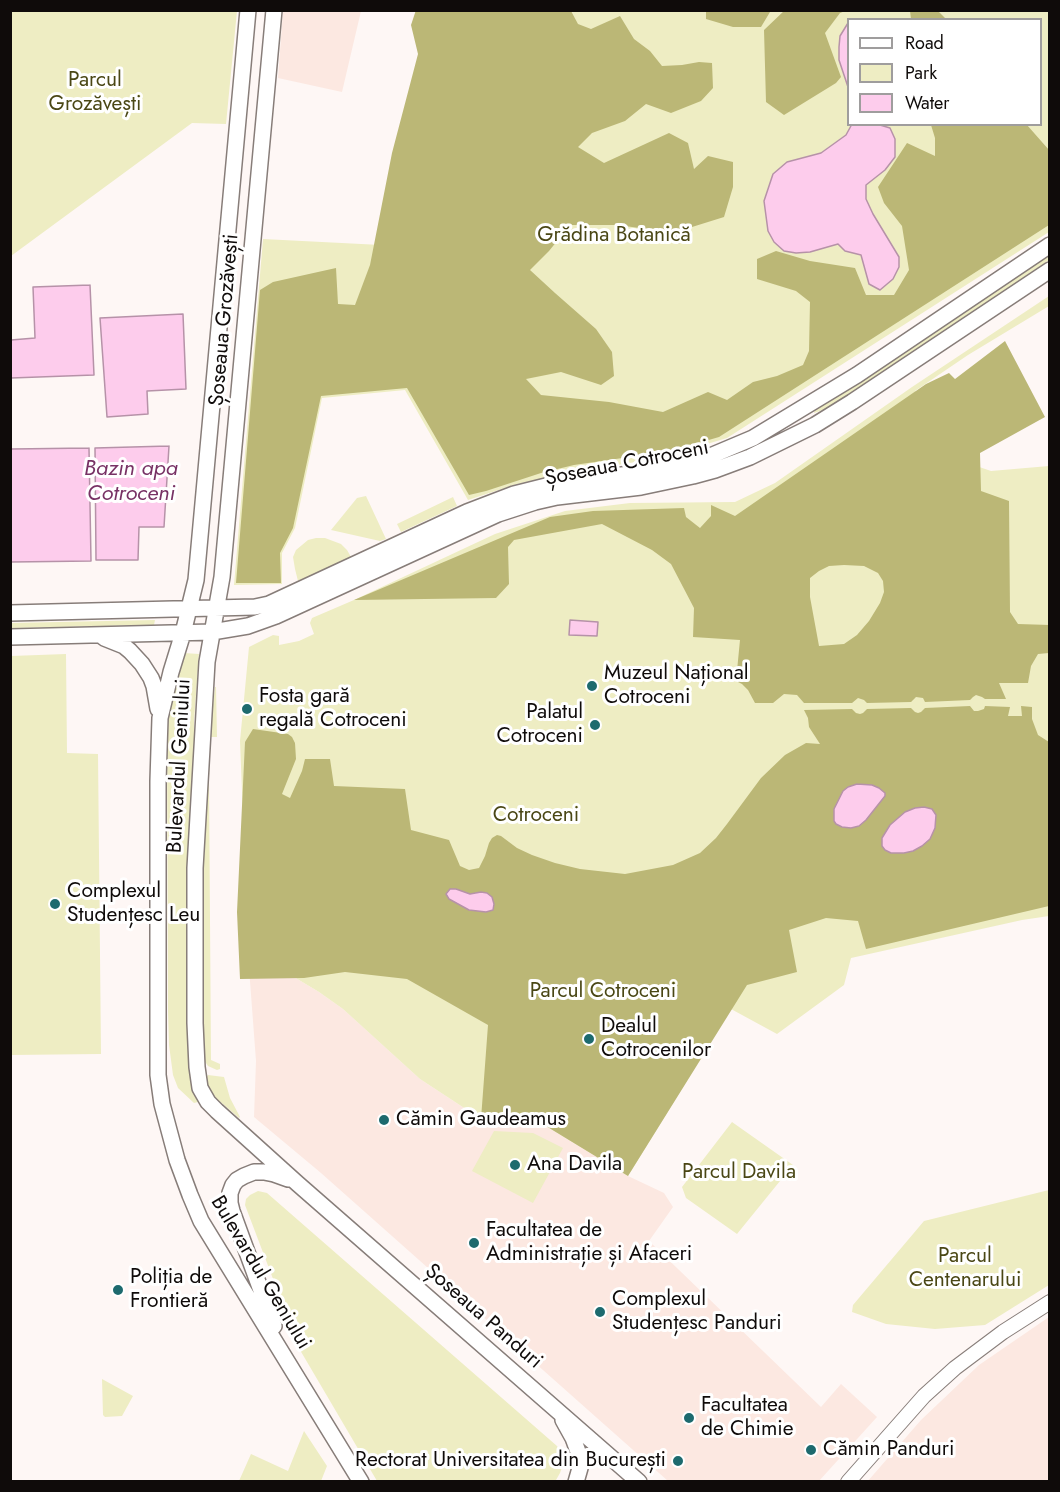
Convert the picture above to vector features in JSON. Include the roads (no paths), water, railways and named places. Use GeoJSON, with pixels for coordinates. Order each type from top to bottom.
{"type":"FeatureCollection","features":[{"type":"Feature","properties":{"kind":"main road","name":"Șoseaua Grozăvești"},"geometry":{"type":"LineString","coordinates":[[189,609],[196,580],[248,10]]}},
{"type":"Feature","properties":{"kind":"main road","name":"Șoseaua Grozăvești"},"geometry":{"type":"LineString","coordinates":[[212,632],[222,577],[274,10]]}},
{"type":"Feature","properties":{"kind":"main road","name":"Șoseaua Cotroceni"},"geometry":{"type":"LineString","coordinates":[[10,613],[255,607],[276,602],[467,512],[514,494],[554,484],[665,468],[708,457],[753,438],[857,375],[1050,245]]}},
{"type":"Feature","properties":{"kind":"main road","name":"Șoseaua Cotroceni"},"geometry":{"type":"LineString","coordinates":[[10,638],[212,632],[248,626],[276,616],[507,510],[557,497],[667,482],[715,470],[750,457],[815,425],[1050,270]]}},
{"type":"Feature","properties":{"kind":"main road","name":"Bulevardul Geniului"},"geometry":{"type":"LineString","coordinates":[[189,609],[160,718],[158,1075],[162,1104],[177,1160],[201,1221],[361,1482]]}},
{"type":"Feature","properties":{"kind":"main road","name":"Bulevardul Geniului"},"geometry":{"type":"LineString","coordinates":[[212,632],[207,662],[195,868],[198,1080],[208,1102],[298,1184]]}},
{"type":"Feature","properties":{"kind":"main road"},"geometry":{"type":"LineString","coordinates":[[95,636],[124,646],[142,663],[154,686],[160,718]]}},
{"type":"Feature","properties":{"kind":"main road"},"geometry":{"type":"LineString","coordinates":[[285,1357],[232,1211],[230,1193],[237,1180],[254,1172],[274,1174],[298,1184]]}},
{"type":"Feature","properties":{"kind":"main road","name":"Șoseaua Panduri"},"geometry":{"type":"LineString","coordinates":[[298,1184],[639,1482]]}},
{"type":"Feature","properties":{"kind":"main road"},"geometry":{"type":"LineString","coordinates":[[848,1482],[924,1396],[1003,1332],[1050,1302]]}},
{"type":"Feature","properties":{"kind":"main road"},"geometry":{"type":"LineString","coordinates":[[556,1409],[578,1448],[580,1468],[576,1482]]}},
{"type":"Feature","properties":{"kind":"water"},"geometry":{"type":"Polygon","coordinates":[[[847,25],[847,84],[839,60],[840,36],[847,25]]]}},
{"type":"Feature","properties":{"kind":"water"},"geometry":{"type":"Polygon","coordinates":[[[851,126],[883,126],[890,128],[895,139],[895,157],[885,170],[866,185],[866,199],[899,257],[899,267],[893,279],[880,290],[869,284],[861,255],[845,251],[838,244],[810,252],[784,251],[774,242],[768,231],[764,201],[773,174],[787,162],[821,153],[846,135],[851,126]]]}},
{"type":"Feature","properties":{"kind":"water"},"geometry":{"type":"Polygon","coordinates":[[[90,285],[94,375],[11,378],[11,340],[35,338],[33,287],[90,285]]]}},
{"type":"Feature","properties":{"kind":"water","name":"Bazin apa Cotroceni"},"geometry":{"type":"Polygon","coordinates":[[[183,314],[186,389],[147,391],[148,414],[107,417],[100,318],[183,314]]]}},
{"type":"Feature","properties":{"kind":"water","name":"Bazin apa Cotroceni"},"geometry":{"type":"Polygon","coordinates":[[[169,446],[164,527],[139,527],[138,560],[96,560],[95,448],[169,446]]]}},
{"type":"Feature","properties":{"kind":"water","name":"Bazin apa Cotroceni"},"geometry":{"type":"Polygon","coordinates":[[[89,448],[91,561],[11,562],[11,449],[89,448]]]}},
{"type":"Feature","properties":{"kind":"water"},"geometry":{"type":"Polygon","coordinates":[[[570,620],[598,622],[597,636],[569,635],[570,620]]]}},
{"type":"Feature","properties":{"kind":"water"},"geometry":{"type":"Polygon","coordinates":[[[857,784],[879,788],[885,796],[859,826],[842,827],[834,821],[834,809],[843,791],[857,784]]]}},
{"type":"Feature","properties":{"kind":"water"},"geometry":{"type":"Polygon","coordinates":[[[924,807],[932,809],[936,815],[935,828],[930,839],[913,851],[891,853],[885,850],[882,846],[882,838],[890,825],[905,812],[924,807]]]}},
{"type":"Feature","properties":{"kind":"water"},"geometry":{"type":"Polygon","coordinates":[[[450,889],[470,894],[487,893],[492,897],[493,910],[486,912],[469,910],[449,899],[446,894],[450,889]]]}},
{"type":"Feature","properties":{"kind":"place","name":"Muzeul Național Cotroceni"},"geometry":{"type":"Point","coordinates":[592,686]}},
{"type":"Feature","properties":{"kind":"place","name":"Fosta gară regală Cotroceni"},"geometry":{"type":"Point","coordinates":[247,709]}},
{"type":"Feature","properties":{"kind":"place","name":"Palatul Cotroceni"},"geometry":{"type":"Point","coordinates":[595,725]}},
{"type":"Feature","properties":{"kind":"place","name":"Complexul Studențesc Leu"},"geometry":{"type":"Point","coordinates":[55,904]}},
{"type":"Feature","properties":{"kind":"place","name":"Dealul Cotrocenilor"},"geometry":{"type":"Point","coordinates":[589,1039]}},
{"type":"Feature","properties":{"kind":"place","name":"Cămin Gaudeamus"},"geometry":{"type":"Point","coordinates":[384,1120]}},
{"type":"Feature","properties":{"kind":"place","name":"Ana Davila"},"geometry":{"type":"Point","coordinates":[515,1165]}},
{"type":"Feature","properties":{"kind":"place","name":"Facultatea de Administrație și Afaceri"},"geometry":{"type":"Point","coordinates":[474,1243]}},
{"type":"Feature","properties":{"kind":"place","name":"Poliția de Frontieră"},"geometry":{"type":"Point","coordinates":[118,1290]}},
{"type":"Feature","properties":{"kind":"place","name":"Complexul Studențesc Panduri"},"geometry":{"type":"Point","coordinates":[600,1312]}},
{"type":"Feature","properties":{"kind":"place","name":"Facultatea de Chimie"},"geometry":{"type":"Point","coordinates":[689,1418]}},
{"type":"Feature","properties":{"kind":"place","name":"Cămin Panduri"},"geometry":{"type":"Point","coordinates":[811,1450]}},
{"type":"Feature","properties":{"kind":"place","name":"Rectorat Universitatea din București"},"geometry":{"type":"Point","coordinates":[678,1461]}},
{"type":"Feature","properties":{"kind":"park label","name":"Parcul Grozăvești"},"geometry":{"type":"Point","coordinates":[95,93]}},
{"type":"Feature","properties":{"kind":"park label","name":"Grădina Botanică"},"geometry":{"type":"Point","coordinates":[614,236]}},
{"type":"Feature","properties":{"kind":"park label","name":"Cotroceni"},"geometry":{"type":"Point","coordinates":[536,816]}},
{"type":"Feature","properties":{"kind":"park label","name":"Parcul Cotroceni"},"geometry":{"type":"Point","coordinates":[603,992]}},
{"type":"Feature","properties":{"kind":"park label","name":"Parcul Davila"},"geometry":{"type":"Point","coordinates":[739,1173]}},
{"type":"Feature","properties":{"kind":"park label","name":"Parcul Centenarului"},"geometry":{"type":"Point","coordinates":[965,1269]}}]}
